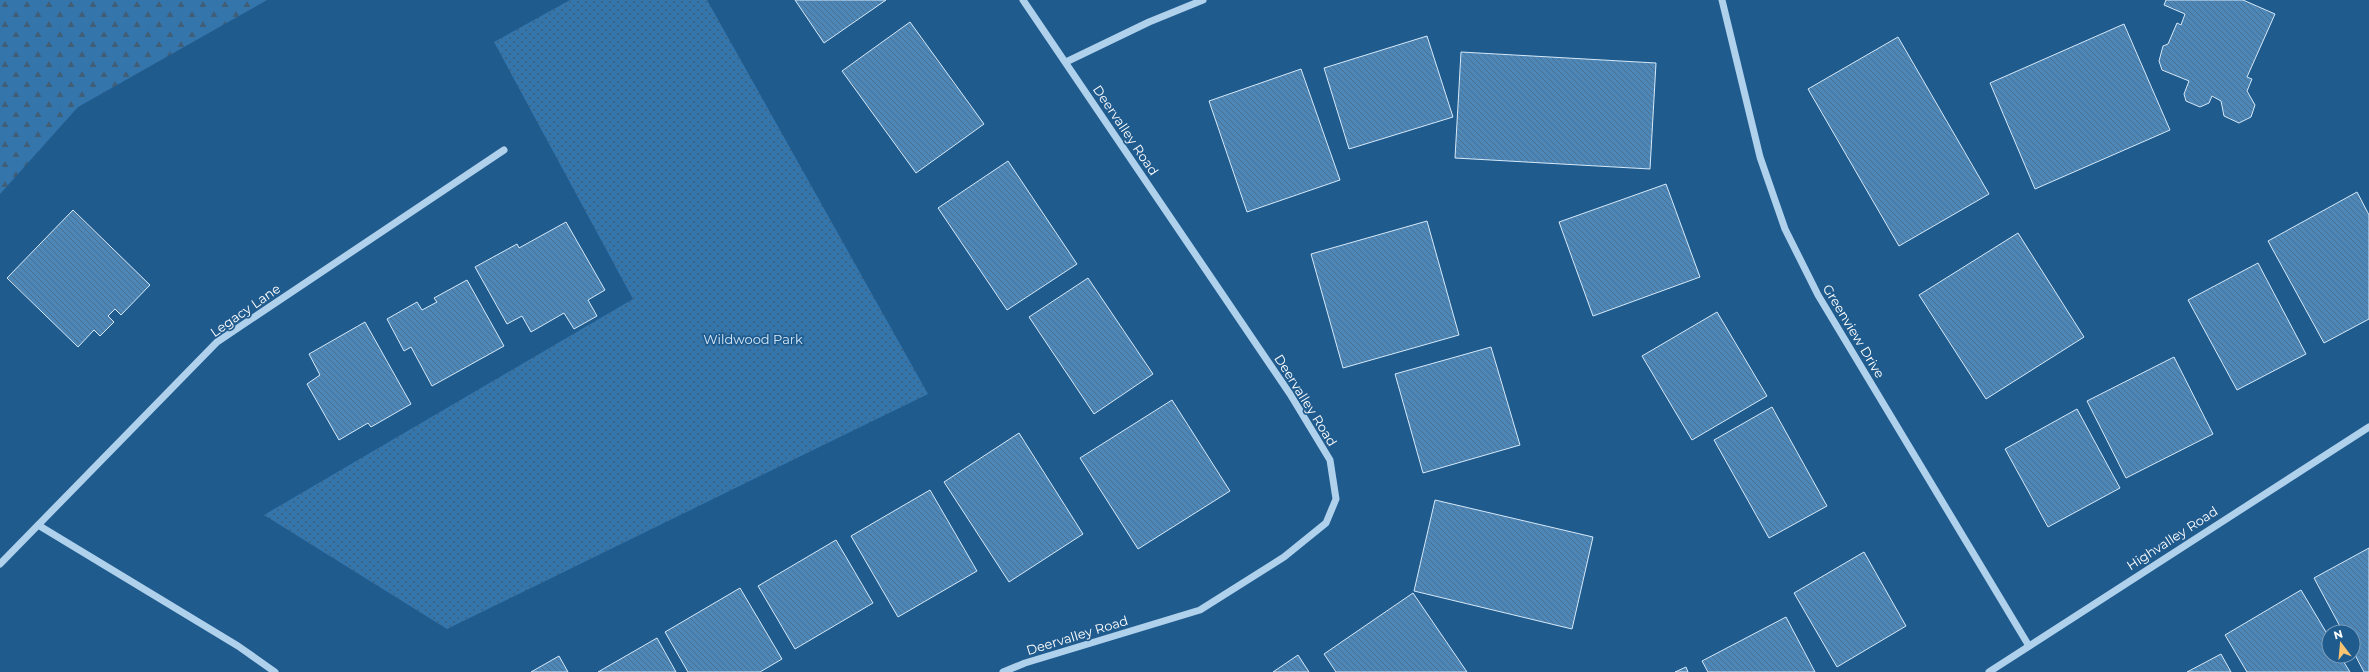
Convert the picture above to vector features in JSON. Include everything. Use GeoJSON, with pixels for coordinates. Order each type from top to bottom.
{"type":"FeatureCollection","features":[{"type":"Feature","properties":{"kind":"street","name":"Deervalley Road"},"geometry":{"type":"LineString","coordinates":[[1003,672],[1024,663],[1200,610],[1284,557],[1326,523],[1336,499],[1330,460],[1290,394],[1023,0]]}},
{"type":"Feature","properties":{"kind":"street"},"geometry":{"type":"LineString","coordinates":[[1066,62],[1149,22],[1203,0]]}},
{"type":"Feature","properties":{"kind":"street","name":"Greenview Drive"},"geometry":{"type":"LineString","coordinates":[[1722,0],[1760,157],[1785,229],[1818,295],[2029,646]]}},
{"type":"Feature","properties":{"kind":"street","name":"Legacy Lane"},"geometry":{"type":"LineString","coordinates":[[0,564],[217,342],[504,150]]}},
{"type":"Feature","properties":{"kind":"street","name":"Highvalley Road"},"geometry":{"type":"LineString","coordinates":[[1989,672],[2369,426]]}},
{"type":"Feature","properties":{"kind":"street"},"geometry":{"type":"LineString","coordinates":[[38,525],[238,646],[275,672]]}},
{"type":"Feature","properties":{"kind":"green space"},"geometry":{"type":"Polygon","coordinates":[[[0,0],[267,0],[78,107],[0,194],[0,0]]]}},
{"type":"Feature","properties":{"kind":"green space","name":"Wildwood Park"},"geometry":{"type":"Polygon","coordinates":[[[570,0],[707,0],[928,394],[447,629],[264,515],[633,299],[494,42],[570,0]]]}},
{"type":"Feature","properties":{"kind":"building"},"geometry":{"type":"Polygon","coordinates":[[[795,0],[886,0],[824,43],[795,0]]]}},
{"type":"Feature","properties":{"kind":"building"},"geometry":{"type":"Polygon","coordinates":[[[2166,0],[2243,0],[2275,14],[2247,77],[2252,79],[2247,91],[2255,105],[2251,117],[2239,123],[2224,116],[2221,101],[2212,96],[2209,103],[2200,107],[2186,101],[2184,94],[2189,81],[2162,70],[2159,61],[2163,46],[2168,44],[2177,23],[2181,25],[2185,14],[2164,5],[2166,0]]]}},
{"type":"Feature","properties":{"kind":"building"},"geometry":{"type":"Polygon","coordinates":[[[910,22],[984,124],[916,173],[842,71],[910,22]]]}},
{"type":"Feature","properties":{"kind":"building"},"geometry":{"type":"Polygon","coordinates":[[[2124,24],[2170,130],[2035,189],[1990,83],[2124,24]]]}},
{"type":"Feature","properties":{"kind":"building"},"geometry":{"type":"Polygon","coordinates":[[[1427,36],[1453,117],[1349,149],[1324,68],[1427,36]]]}},
{"type":"Feature","properties":{"kind":"building"},"geometry":{"type":"Polygon","coordinates":[[[1898,37],[1989,194],[1899,246],[1808,89],[1898,37]]]}},
{"type":"Feature","properties":{"kind":"building"},"geometry":{"type":"Polygon","coordinates":[[[1461,52],[1656,63],[1650,169],[1455,158],[1461,52]]]}},
{"type":"Feature","properties":{"kind":"building"},"geometry":{"type":"Polygon","coordinates":[[[1301,69],[1340,180],[1247,212],[1209,101],[1301,69]]]}},
{"type":"Feature","properties":{"kind":"building"},"geometry":{"type":"Polygon","coordinates":[[[1008,161],[1077,264],[1007,310],[938,208],[1008,161]]]}},
{"type":"Feature","properties":{"kind":"building"},"geometry":{"type":"Polygon","coordinates":[[[1666,184],[1700,277],[1593,316],[1559,222],[1666,184]]]}},
{"type":"Feature","properties":{"kind":"building"},"geometry":{"type":"Polygon","coordinates":[[[2357,192],[2369,215],[2369,319],[2324,343],[2268,241],[2357,192]]]}},
{"type":"Feature","properties":{"kind":"building"},"geometry":{"type":"Polygon","coordinates":[[[73,210],[150,285],[121,315],[115,309],[108,316],[114,322],[100,336],[94,330],[78,347],[7,278],[73,210]]]}},
{"type":"Feature","properties":{"kind":"building"},"geometry":{"type":"Polygon","coordinates":[[[1427,221],[1459,335],[1343,368],[1311,254],[1427,221]]]}},
{"type":"Feature","properties":{"kind":"building"},"geometry":{"type":"Polygon","coordinates":[[[566,222],[605,290],[588,300],[597,316],[574,329],[564,313],[531,332],[522,316],[507,324],[475,267],[517,244],[519,248],[566,222]]]}},
{"type":"Feature","properties":{"kind":"building"},"geometry":{"type":"Polygon","coordinates":[[[2018,233],[2084,337],[1986,399],[1919,295],[2018,233]]]}},
{"type":"Feature","properties":{"kind":"building"},"geometry":{"type":"Polygon","coordinates":[[[2258,263],[2306,354],[2237,390],[2188,300],[2258,263]]]}},
{"type":"Feature","properties":{"kind":"building"},"geometry":{"type":"Polygon","coordinates":[[[1088,278],[1153,374],[1094,414],[1029,317],[1088,278]]]}},
{"type":"Feature","properties":{"kind":"building"},"geometry":{"type":"Polygon","coordinates":[[[467,280],[504,346],[432,386],[411,347],[404,351],[387,319],[417,302],[422,310],[437,302],[434,298],[467,280]]]}},
{"type":"Feature","properties":{"kind":"building"},"geometry":{"type":"Polygon","coordinates":[[[1717,312],[1767,396],[1692,440],[1642,356],[1717,312]]]}},
{"type":"Feature","properties":{"kind":"building"},"geometry":{"type":"Polygon","coordinates":[[[365,322],[411,404],[371,427],[368,423],[339,440],[307,384],[320,375],[309,354],[365,322]]]}},
{"type":"Feature","properties":{"kind":"building"},"geometry":{"type":"Polygon","coordinates":[[[1491,347],[1520,445],[1423,473],[1395,374],[1491,347]]]}},
{"type":"Feature","properties":{"kind":"building"},"geometry":{"type":"Polygon","coordinates":[[[2174,357],[2213,434],[2126,478],[2087,401],[2174,357]]]}},
{"type":"Feature","properties":{"kind":"building"},"geometry":{"type":"Polygon","coordinates":[[[1172,400],[1230,491],[1138,549],[1080,458],[1172,400]]]}},
{"type":"Feature","properties":{"kind":"building"},"geometry":{"type":"Polygon","coordinates":[[[1772,407],[1827,506],[1769,538],[1714,440],[1772,407]]]}},
{"type":"Feature","properties":{"kind":"building"},"geometry":{"type":"Polygon","coordinates":[[[2077,409],[2120,488],[2048,527],[2005,449],[2077,409]]]}},
{"type":"Feature","properties":{"kind":"building"},"geometry":{"type":"Polygon","coordinates":[[[1019,433],[1083,534],[1009,582],[944,482],[1019,433]]]}},
{"type":"Feature","properties":{"kind":"building"},"geometry":{"type":"Polygon","coordinates":[[[930,490],[977,571],[898,617],[851,536],[930,490]]]}},
{"type":"Feature","properties":{"kind":"building"},"geometry":{"type":"Polygon","coordinates":[[[1435,500],[1593,537],[1572,629],[1414,591],[1435,500]]]}},
{"type":"Feature","properties":{"kind":"building"},"geometry":{"type":"Polygon","coordinates":[[[836,540],[873,603],[795,649],[758,586],[836,540]]]}},
{"type":"Feature","properties":{"kind":"building"},"geometry":{"type":"Polygon","coordinates":[[[2369,548],[2369,672],[2364,672],[2360,664],[2361,624],[2339,624],[2314,578],[2369,548]]]}},
{"type":"Feature","properties":{"kind":"building"},"geometry":{"type":"Polygon","coordinates":[[[1864,552],[1906,626],[1837,667],[1794,593],[1864,552]]]}},
{"type":"Feature","properties":{"kind":"building"},"geometry":{"type":"Polygon","coordinates":[[[740,588],[782,659],[760,672],[688,672],[665,632],[740,588]]]}},
{"type":"Feature","properties":{"kind":"building"},"geometry":{"type":"Polygon","coordinates":[[[2301,590],[2321,624],[2321,664],[2345,664],[2350,672],[2247,672],[2225,635],[2301,590]]]}},
{"type":"Feature","properties":{"kind":"building"},"geometry":{"type":"Polygon","coordinates":[[[1413,593],[1467,672],[1336,672],[1324,654],[1413,593]]]}},
{"type":"Feature","properties":{"kind":"building"},"geometry":{"type":"Polygon","coordinates":[[[1786,617],[1815,672],[1708,672],[1702,661],[1786,617]]]}},
{"type":"Feature","properties":{"kind":"building"},"geometry":{"type":"Polygon","coordinates":[[[657,638],[676,672],[598,672],[657,638]]]}},
{"type":"Feature","properties":{"kind":"building"},"geometry":{"type":"Polygon","coordinates":[[[2221,654],[2231,672],[2187,672],[2221,654]]]}},
{"type":"Feature","properties":{"kind":"building"},"geometry":{"type":"Polygon","coordinates":[[[1298,655],[1309,672],[1273,672],[1298,655]]]}},
{"type":"Feature","properties":{"kind":"building"},"geometry":{"type":"Polygon","coordinates":[[[559,656],[568,672],[531,672],[559,656]]]}},
{"type":"Feature","properties":{"kind":"building"},"geometry":{"type":"Polygon","coordinates":[[[1686,667],[1688,672],[1675,672],[1686,667]]]}}]}
